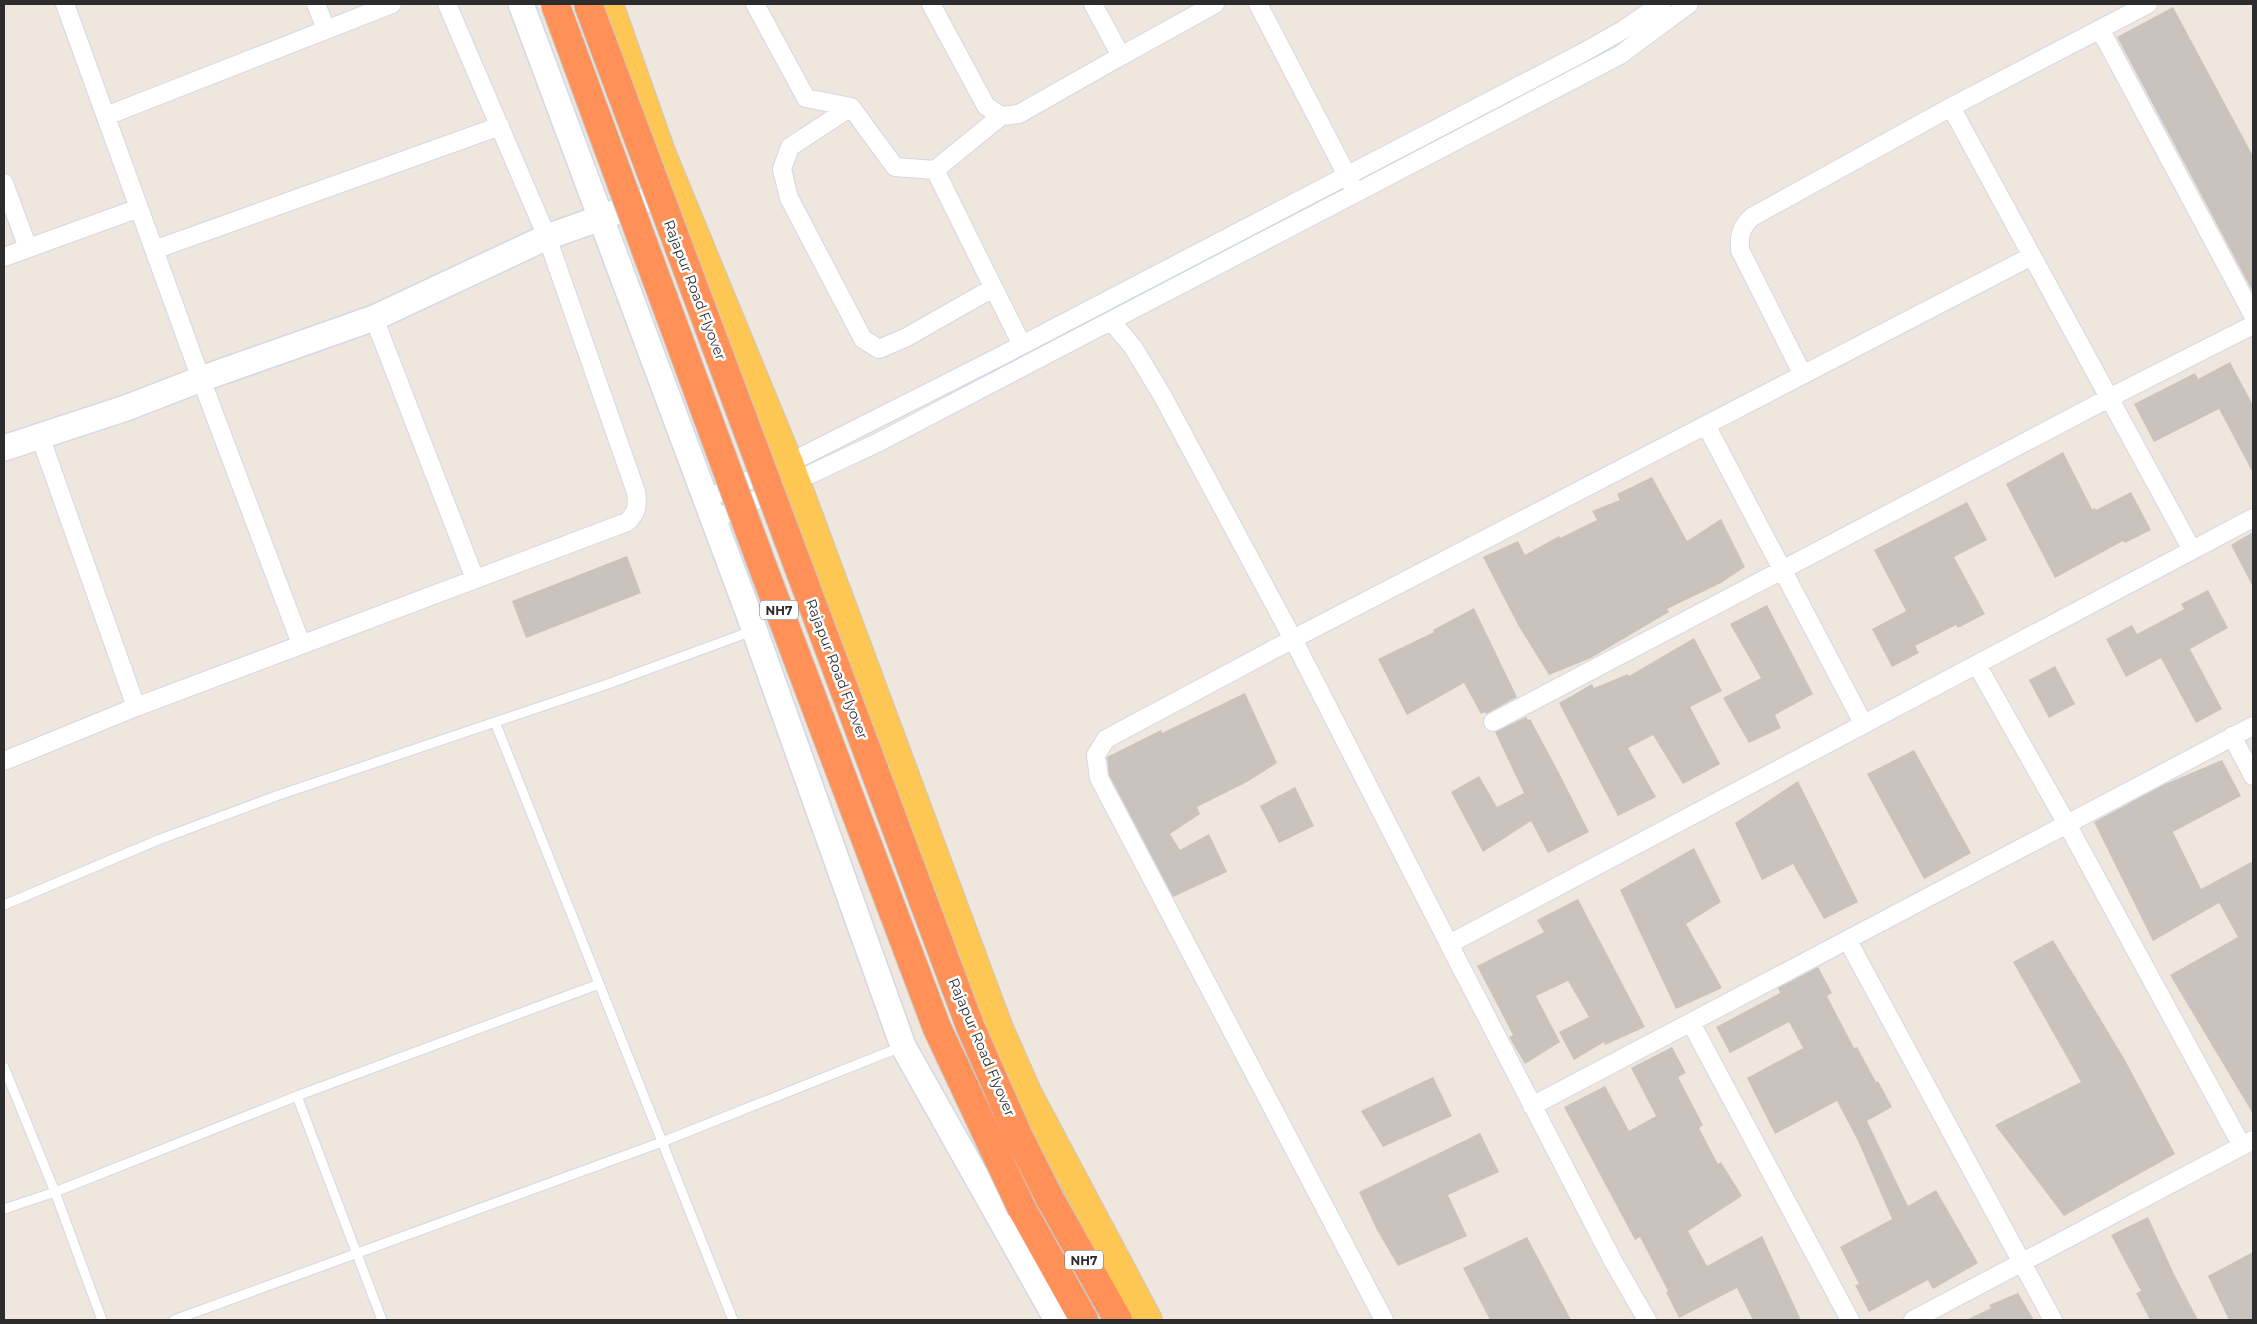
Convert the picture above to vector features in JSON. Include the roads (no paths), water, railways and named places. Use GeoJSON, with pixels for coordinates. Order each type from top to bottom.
{"type":"FeatureCollection","features":[{"type":"Feature","properties":{"kind":"highway","name":"NH7"},"geometry":{"type":"LineString","coordinates":[[554,4],[937,1028],[1022,1209],[1084,1320]]}},
{"type":"Feature","properties":{"kind":"highway","name":"Rajapur Road Flyover"},"geometry":{"type":"LineString","coordinates":[[588,4],[970,1026],[1018,1135],[1050,1199],[1118,1320]]}},
{"type":"Feature","properties":{"kind":"main road"},"geometry":{"type":"LineString","coordinates":[[608,4],[661,152],[998,1026],[1028,1094],[1148,1320]]}},
{"type":"Feature","properties":{"kind":"street"},"geometry":{"type":"LineString","coordinates":[[65,4],[201,379],[301,644]]}},
{"type":"Feature","properties":{"kind":"street"},"geometry":{"type":"LineString","coordinates":[[316,4],[326,29]]}},
{"type":"Feature","properties":{"kind":"street"},"geometry":{"type":"LineString","coordinates":[[106,116],[392,4]]}},
{"type":"Feature","properties":{"kind":"street"},"geometry":{"type":"LineString","coordinates":[[4,761],[136,707],[627,522],[635,515],[638,504],[633,483],[546,237],[447,4]]}},
{"type":"Feature","properties":{"kind":"street"},"geometry":{"type":"LineString","coordinates":[[521,4],[755,630],[903,1046],[1057,1320]]}},
{"type":"Feature","properties":{"kind":"street"},"geometry":{"type":"LineString","coordinates":[[755,4],[806,98],[851,107],[895,167],[935,170],[1001,116],[1019,114],[1215,4]]}},
{"type":"Feature","properties":{"kind":"street"},"geometry":{"type":"LineString","coordinates":[[932,4],[986,106],[1001,116]]}},
{"type":"Feature","properties":{"kind":"street"},"geometry":{"type":"LineString","coordinates":[[1093,4],[1121,56]]}},
{"type":"Feature","properties":{"kind":"street"},"geometry":{"type":"LineString","coordinates":[[1258,4],[1356,193]]}},
{"type":"Feature","properties":{"kind":"street"},"geometry":{"type":"LineString","coordinates":[[786,475],[1022,346],[1346,174],[1584,52],[1623,30],[1661,4]]}},
{"type":"Feature","properties":{"kind":"street"},"geometry":{"type":"LineString","coordinates":[[709,509],[786,475],[879,442],[1620,55],[1689,4]]}},
{"type":"Feature","properties":{"kind":"street"},"geometry":{"type":"LineString","coordinates":[[1803,375],[1740,250],[1739,237],[1744,225],[1752,218],[1951,107],[2148,4]]}},
{"type":"Feature","properties":{"kind":"street"},"geometry":{"type":"LineString","coordinates":[[2100,29],[2253,315]]}},
{"type":"Feature","properties":{"kind":"street"},"geometry":{"type":"LineString","coordinates":[[851,107],[790,147],[782,169],[789,198],[864,339],[879,349],[905,338],[994,288]]}},
{"type":"Feature","properties":{"kind":"street"},"geometry":{"type":"LineString","coordinates":[[1951,107],[2192,550]]}},
{"type":"Feature","properties":{"kind":"street"},"geometry":{"type":"LineString","coordinates":[[154,250],[500,126]]}},
{"type":"Feature","properties":{"kind":"street"},"geometry":{"type":"LineString","coordinates":[[935,170],[1022,346]]}},
{"type":"Feature","properties":{"kind":"street"},"geometry":{"type":"LineString","coordinates":[[4,183],[28,248]]}},
{"type":"Feature","properties":{"kind":"street"},"geometry":{"type":"LineString","coordinates":[[4,448],[126,408],[201,379],[374,318],[546,237],[601,218],[676,188]]}},
{"type":"Feature","properties":{"kind":"street"},"geometry":{"type":"LineString","coordinates":[[4,257],[139,208]]}},
{"type":"Feature","properties":{"kind":"street"},"geometry":{"type":"LineString","coordinates":[[1384,1320],[1099,778],[1096,755],[1106,739],[1293,639],[2032,256]]}},
{"type":"Feature","properties":{"kind":"street"},"geometry":{"type":"LineString","coordinates":[[374,318],[474,580]]}},
{"type":"Feature","properties":{"kind":"street"},"geometry":{"type":"LineString","coordinates":[[1111,321],[1133,347],[1162,395],[1293,639],[1532,1106],[1647,1320]]}},
{"type":"Feature","properties":{"kind":"street"},"geometry":{"type":"LineString","coordinates":[[1493,722],[2109,398],[2253,325]]}},
{"type":"Feature","properties":{"kind":"street"},"geometry":{"type":"LineString","coordinates":[[1706,425],[1863,723]]}},
{"type":"Feature","properties":{"kind":"street"},"geometry":{"type":"LineString","coordinates":[[40,436],[136,707]]}},
{"type":"Feature","properties":{"kind":"street"},"geometry":{"type":"LineString","coordinates":[[1449,944],[2253,518]]}},
{"type":"Feature","properties":{"kind":"street"},"geometry":{"type":"LineString","coordinates":[[1913,1320],[2248,1143],[1977,665]]}},
{"type":"Feature","properties":{"kind":"street"},"geometry":{"type":"LineString","coordinates":[[1532,1106],[2253,726]]}},
{"type":"Feature","properties":{"kind":"street"},"geometry":{"type":"LineString","coordinates":[[2232,736],[2253,776]]}},
{"type":"Feature","properties":{"kind":"street"},"geometry":{"type":"LineString","coordinates":[[1848,941],[2053,1320]]}},
{"type":"Feature","properties":{"kind":"street"},"geometry":{"type":"LineString","coordinates":[[1691,1023],[1850,1320]]}},
{"type":"Feature","properties":{"kind":"lane"},"geometry":{"type":"LineString","coordinates":[[4,905],[158,840],[276,796],[605,685],[755,630]]}},
{"type":"Feature","properties":{"kind":"lane"},"geometry":{"type":"LineString","coordinates":[[495,722],[733,1320]]}},
{"type":"Feature","properties":{"kind":"lane"},"geometry":{"type":"LineString","coordinates":[[4,1209],[55,1192],[297,1096],[600,984]]}},
{"type":"Feature","properties":{"kind":"lane"},"geometry":{"type":"LineString","coordinates":[[174,1320],[662,1142],[903,1046]]}},
{"type":"Feature","properties":{"kind":"lane"},"geometry":{"type":"LineString","coordinates":[[4,1067],[55,1192],[102,1320]]}},
{"type":"Feature","properties":{"kind":"lane"},"geometry":{"type":"LineString","coordinates":[[297,1096],[382,1320]]}}]}
